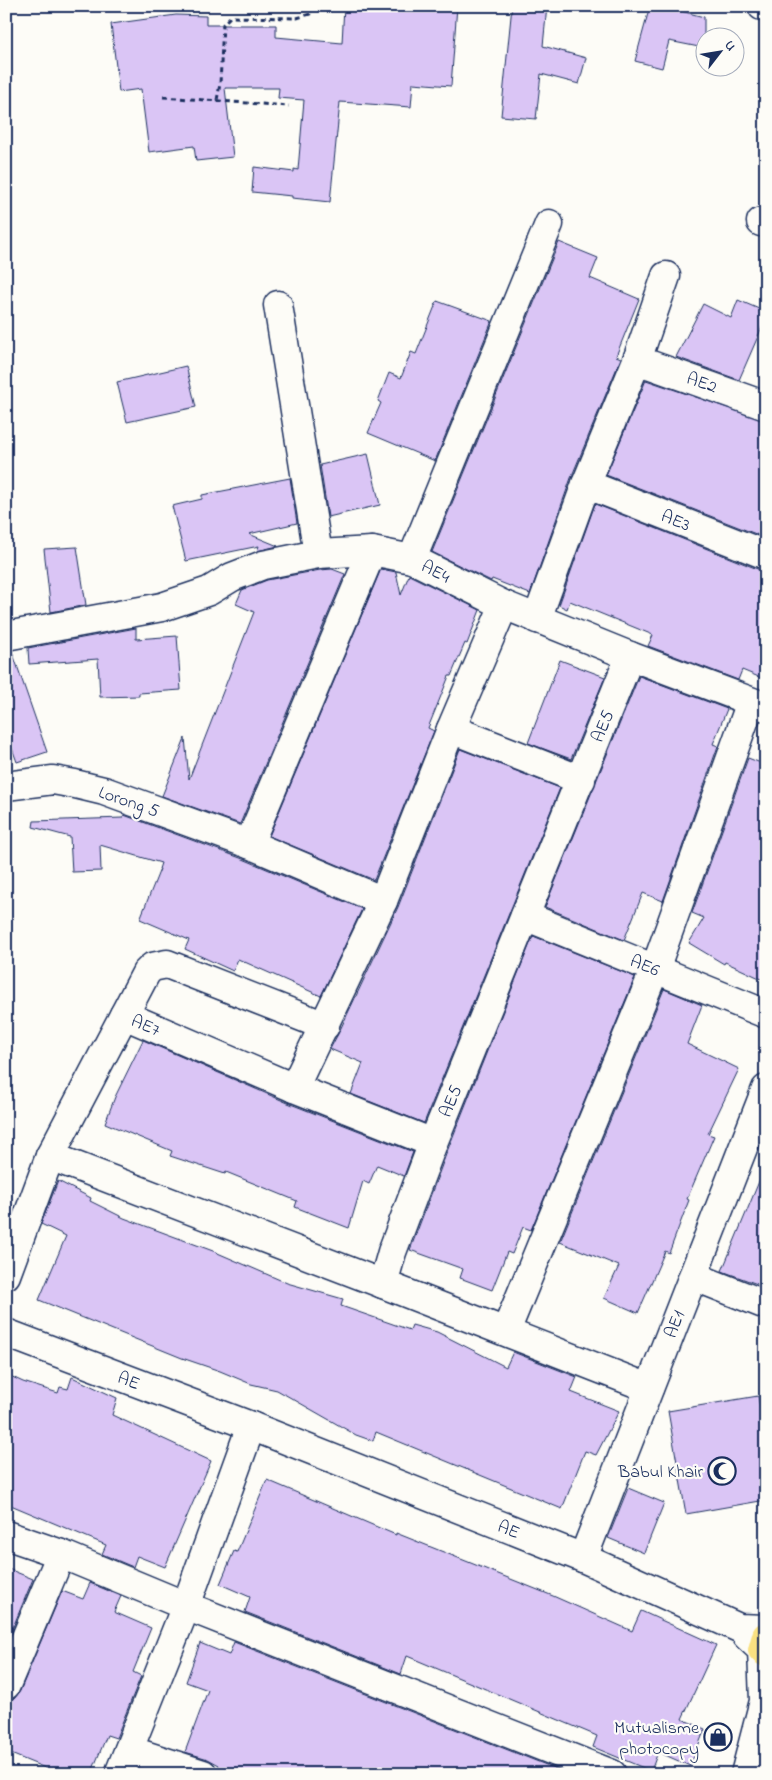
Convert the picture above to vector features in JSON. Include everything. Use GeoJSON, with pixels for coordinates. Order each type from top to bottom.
{"type":"FeatureCollection","features":[{"type":"Feature","properties":{"kind":"street"},"geometry":{"type":"LineString","coordinates":[[762,6],[766,7]]}},
{"type":"Feature","properties":{"kind":"street","name":"AE4"},"geometry":{"type":"LineString","coordinates":[[549,224],[412,559],[504,605],[630,656],[758,704]]}},
{"type":"Feature","properties":{"kind":"street"},"geometry":{"type":"LineString","coordinates":[[537,618],[586,484],[637,360],[666,276]]}},
{"type":"Feature","properties":{"kind":"street"},"geometry":{"type":"LineString","coordinates":[[278,305],[318,554]]}},
{"type":"Feature","properties":{"kind":"street","name":"AE2"},"geometry":{"type":"LineString","coordinates":[[637,360],[766,406]]}},
{"type":"Feature","properties":{"kind":"street","name":"AE3"},"geometry":{"type":"LineString","coordinates":[[586,484],[766,555]]}},
{"type":"Feature","properties":{"kind":"street"},"geometry":{"type":"LineString","coordinates":[[6,636],[162,607],[209,592],[232,577],[264,565],[318,554],[372,552],[412,559]]}},
{"type":"Feature","properties":{"kind":"street"},"geometry":{"type":"LineString","coordinates":[[248,844],[372,552]]}},
{"type":"Feature","properties":{"kind":"street"},"geometry":{"type":"LineString","coordinates":[[294,1088],[383,900],[451,729],[504,605]]}},
{"type":"Feature","properties":{"kind":"street","name":"AE5"},"geometry":{"type":"LineString","coordinates":[[382,1284],[433,1143],[630,656]]}},
{"type":"Feature","properties":{"kind":"street"},"geometry":{"type":"LineString","coordinates":[[506,1331],[655,969],[758,704]]}},
{"type":"Feature","properties":{"kind":"street"},"geometry":{"type":"LineString","coordinates":[[451,729],[580,780]]}},
{"type":"Feature","properties":{"kind":"street","name":"Lorong 5"},"geometry":{"type":"LineString","coordinates":[[6,786],[53,780],[104,791],[248,844],[383,900]]}},
{"type":"Feature","properties":{"kind":"street","name":"AE6"},"geometry":{"type":"LineString","coordinates":[[525,916],[766,1014]]}},
{"type":"Feature","properties":{"kind":"street"},"geometry":{"type":"LineString","coordinates":[[124,1015],[146,973],[152,967],[167,964],[325,1026]]}},
{"type":"Feature","properties":{"kind":"street","name":"AE7"},"geometry":{"type":"LineString","coordinates":[[6,1274],[50,1156],[124,1015],[294,1088],[433,1143]]}},
{"type":"Feature","properties":{"kind":"street","name":"AE1"},"geometry":{"type":"LineString","coordinates":[[583,1558],[766,1089]]}},
{"type":"Feature","properties":{"kind":"street"},"geometry":{"type":"LineString","coordinates":[[50,1156],[506,1331],[649,1388]]}},
{"type":"Feature","properties":{"kind":"street"},"geometry":{"type":"LineString","coordinates":[[693,1276],[766,1305]]}},
{"type":"Feature","properties":{"kind":"street","name":"AE"},"geometry":{"type":"LineString","coordinates":[[6,1333],[251,1426],[583,1558],[739,1628],[765,1642]]}},
{"type":"Feature","properties":{"kind":"street"},"geometry":{"type":"LineString","coordinates":[[203,1774],[124,1762],[186,1606],[251,1426]]}},
{"type":"Feature","properties":{"kind":"street"},"geometry":{"type":"LineString","coordinates":[[6,1535],[61,1554],[186,1606],[612,1774]]}},
{"type":"Feature","properties":{"kind":"street"},"geometry":{"type":"LineString","coordinates":[[6,1685],[61,1554]]}},
{"type":"Feature","properties":{"kind":"street"},"geometry":{"type":"LineString","coordinates":[[745,1774],[765,1701],[765,1642]]}},
{"type":"Feature","properties":{"kind":"path"},"geometry":{"type":"LineString","coordinates":[[217,100],[220,84],[223,24],[230,17],[297,18],[310,14],[310,6]]}},
{"type":"Feature","properties":{"kind":"path"},"geometry":{"type":"LineString","coordinates":[[164,97],[289,106]]}},
{"type":"Feature","properties":{"kind":"building"},"geometry":{"type":"Polygon","coordinates":[[[344,6],[457,6],[451,86],[413,83],[411,107],[340,102],[330,202],[252,192],[254,167],[294,172],[294,169],[298,170],[304,100],[278,98],[279,88],[225,88],[233,157],[196,161],[194,146],[149,152],[141,89],[119,92],[111,24],[176,15],[206,16],[206,25],[276,25],[276,37],[342,43],[344,6]]]}},
{"type":"Feature","properties":{"kind":"building"},"geometry":{"type":"Polygon","coordinates":[[[512,6],[547,6],[543,46],[586,58],[579,84],[541,74],[536,119],[501,116],[512,6]]]}},
{"type":"Feature","properties":{"kind":"building"},"geometry":{"type":"Polygon","coordinates":[[[650,6],[661,6],[704,17],[704,28],[694,28],[694,46],[669,41],[662,68],[635,61],[650,6]]]}},
{"type":"Feature","properties":{"kind":"building"},"geometry":{"type":"Polygon","coordinates":[[[559,242],[598,258],[590,278],[639,299],[616,356],[621,358],[571,478],[530,594],[492,579],[491,581],[432,552],[559,242]]]}},
{"type":"Feature","properties":{"kind":"building"},"geometry":{"type":"Polygon","coordinates":[[[738,300],[766,312],[766,318],[739,380],[676,357],[703,304],[731,318],[738,300]]]}},
{"type":"Feature","properties":{"kind":"building"},"geometry":{"type":"Polygon","coordinates":[[[437,301],[492,321],[435,461],[368,433],[381,403],[378,401],[389,373],[401,378],[411,352],[416,354],[437,301]]]}},
{"type":"Feature","properties":{"kind":"building"},"geometry":{"type":"Polygon","coordinates":[[[186,366],[196,407],[127,422],[117,382],[186,366]]]}},
{"type":"Feature","properties":{"kind":"building"},"geometry":{"type":"Polygon","coordinates":[[[646,380],[766,421],[766,538],[606,475],[646,380]]]}},
{"type":"Feature","properties":{"kind":"building"},"geometry":{"type":"Polygon","coordinates":[[[368,454],[380,505],[328,517],[320,465],[368,454]]]}},
{"type":"Feature","properties":{"kind":"building"},"geometry":{"type":"Polygon","coordinates":[[[290,478],[297,523],[249,534],[278,546],[257,551],[259,546],[186,561],[172,506],[202,499],[202,495],[290,478]]]}},
{"type":"Feature","properties":{"kind":"building"},"geometry":{"type":"Polygon","coordinates":[[[595,504],[760,570],[766,570],[766,680],[742,670],[738,680],[648,646],[653,635],[570,601],[567,609],[559,605],[595,504]]]}},
{"type":"Feature","properties":{"kind":"building"},"geometry":{"type":"Polygon","coordinates":[[[77,547],[86,605],[51,612],[44,549],[77,547]]]}},
{"type":"Feature","properties":{"kind":"building"},"geometry":{"type":"Polygon","coordinates":[[[332,569],[345,574],[240,824],[162,796],[185,738],[189,779],[254,612],[236,604],[242,590],[267,580],[332,569]]]}},
{"type":"Feature","properties":{"kind":"building"},"geometry":{"type":"Polygon","coordinates":[[[381,569],[396,572],[401,595],[409,575],[480,610],[467,644],[465,643],[451,676],[449,676],[428,728],[434,731],[374,880],[269,836],[381,569]]]}},
{"type":"Feature","properties":{"kind":"building"},"geometry":{"type":"Polygon","coordinates":[[[136,628],[136,639],[177,636],[181,690],[139,693],[139,696],[100,697],[98,659],[29,664],[28,648],[136,628]]]}},
{"type":"Feature","properties":{"kind":"building"},"geometry":{"type":"Polygon","coordinates":[[[6,651],[12,651],[47,752],[17,762],[6,732],[6,651]]]}},
{"type":"Feature","properties":{"kind":"building"},"geometry":{"type":"Polygon","coordinates":[[[560,660],[605,677],[571,759],[528,743],[560,660]]]}},
{"type":"Feature","properties":{"kind":"building"},"geometry":{"type":"Polygon","coordinates":[[[639,676],[727,709],[713,744],[718,746],[663,901],[643,893],[624,940],[545,907],[639,676]]]}},
{"type":"Feature","properties":{"kind":"building"},"geometry":{"type":"Polygon","coordinates":[[[460,749],[560,788],[424,1123],[351,1094],[363,1063],[330,1049],[398,907],[460,749]]]}},
{"type":"Feature","properties":{"kind":"building"},"geometry":{"type":"Polygon","coordinates":[[[748,758],[766,765],[766,981],[725,962],[724,964],[689,943],[704,918],[692,913],[748,758]]]}},
{"type":"Feature","properties":{"kind":"building"},"geometry":{"type":"Polygon","coordinates":[[[124,815],[243,859],[362,909],[321,996],[238,959],[233,971],[185,949],[189,940],[140,919],[161,863],[100,845],[101,871],[72,872],[70,837],[33,827],[34,821],[123,818],[124,815]]]}},
{"type":"Feature","properties":{"kind":"building"},"geometry":{"type":"Polygon","coordinates":[[[533,936],[635,977],[531,1230],[523,1227],[512,1254],[507,1252],[492,1290],[460,1278],[463,1269],[410,1250],[533,936]]]}},
{"type":"Feature","properties":{"kind":"building"},"geometry":{"type":"Polygon","coordinates":[[[664,989],[702,1005],[687,1044],[739,1069],[708,1134],[714,1136],[687,1199],[689,1200],[669,1253],[665,1251],[638,1313],[604,1298],[619,1266],[560,1242],[664,989]]]}},
{"type":"Feature","properties":{"kind":"building"},"geometry":{"type":"Polygon","coordinates":[[[143,1040],[288,1103],[413,1152],[404,1176],[377,1165],[369,1184],[363,1181],[349,1228],[295,1207],[297,1201],[226,1172],[225,1174],[170,1156],[172,1151],[105,1123],[115,1097],[143,1040]]]}},
{"type":"Feature","properties":{"kind":"building"},"geometry":{"type":"Polygon","coordinates":[[[765,1167],[766,1272],[760,1285],[722,1271],[765,1167]]]}},
{"type":"Feature","properties":{"kind":"building"},"geometry":{"type":"Polygon","coordinates":[[[58,1181],[91,1198],[90,1201],[124,1218],[213,1251],[287,1283],[343,1299],[341,1306],[410,1330],[412,1325],[437,1332],[506,1367],[513,1352],[577,1377],[571,1392],[619,1411],[596,1455],[585,1451],[562,1509],[376,1432],[373,1441],[356,1435],[277,1390],[251,1384],[182,1358],[39,1300],[66,1236],[41,1224],[58,1181]]]}},
{"type":"Feature","properties":{"kind":"building"},"geometry":{"type":"Polygon","coordinates":[[[6,1374],[23,1382],[58,1393],[60,1387],[68,1389],[72,1377],[117,1398],[112,1415],[211,1461],[165,1567],[137,1556],[133,1567],[102,1554],[106,1545],[6,1503],[6,1374]]]}},
{"type":"Feature","properties":{"kind":"building","name":"Babul Khair"},"geometry":{"type":"Polygon","coordinates":[[[758,1396],[766,1442],[766,1500],[686,1514],[668,1411],[758,1396]]]}},
{"type":"Feature","properties":{"kind":"building"},"geometry":{"type":"Polygon","coordinates":[[[267,1480],[396,1535],[396,1533],[553,1596],[632,1631],[641,1611],[716,1645],[682,1719],[705,1729],[690,1766],[658,1752],[651,1771],[593,1747],[597,1736],[407,1656],[401,1674],[245,1612],[250,1597],[220,1584],[234,1551],[237,1552],[267,1480]]]}},
{"type":"Feature","properties":{"kind":"building"},"geometry":{"type":"Polygon","coordinates":[[[628,1488],[664,1503],[644,1553],[608,1538],[628,1488]]]}},
{"type":"Feature","properties":{"kind":"building"},"geometry":{"type":"Polygon","coordinates":[[[6,1568],[33,1579],[6,1644],[6,1568]]]}},
{"type":"Feature","properties":{"kind":"building"},"geometry":{"type":"Polygon","coordinates":[[[90,1583],[121,1596],[114,1612],[151,1628],[133,1672],[141,1676],[116,1738],[107,1735],[91,1774],[60,1774],[6,1752],[6,1700],[15,1698],[20,1691],[62,1591],[83,1599],[90,1583]]]}},
{"type":"Feature","properties":{"kind":"building"},"geometry":{"type":"Polygon","coordinates":[[[234,1642],[569,1774],[234,1774],[218,1768],[219,1765],[208,1759],[185,1752],[208,1690],[186,1682],[200,1643],[229,1655],[234,1642]]]}},
{"type":"Feature","properties":{"kind":"place","name":"Babul Khair"},"geometry":{"type":"Point","coordinates":[722,1471]}},
{"type":"Feature","properties":{"kind":"place","name":"Mutualisme photocopy"},"geometry":{"type":"Point","coordinates":[718,1737]}}]}
